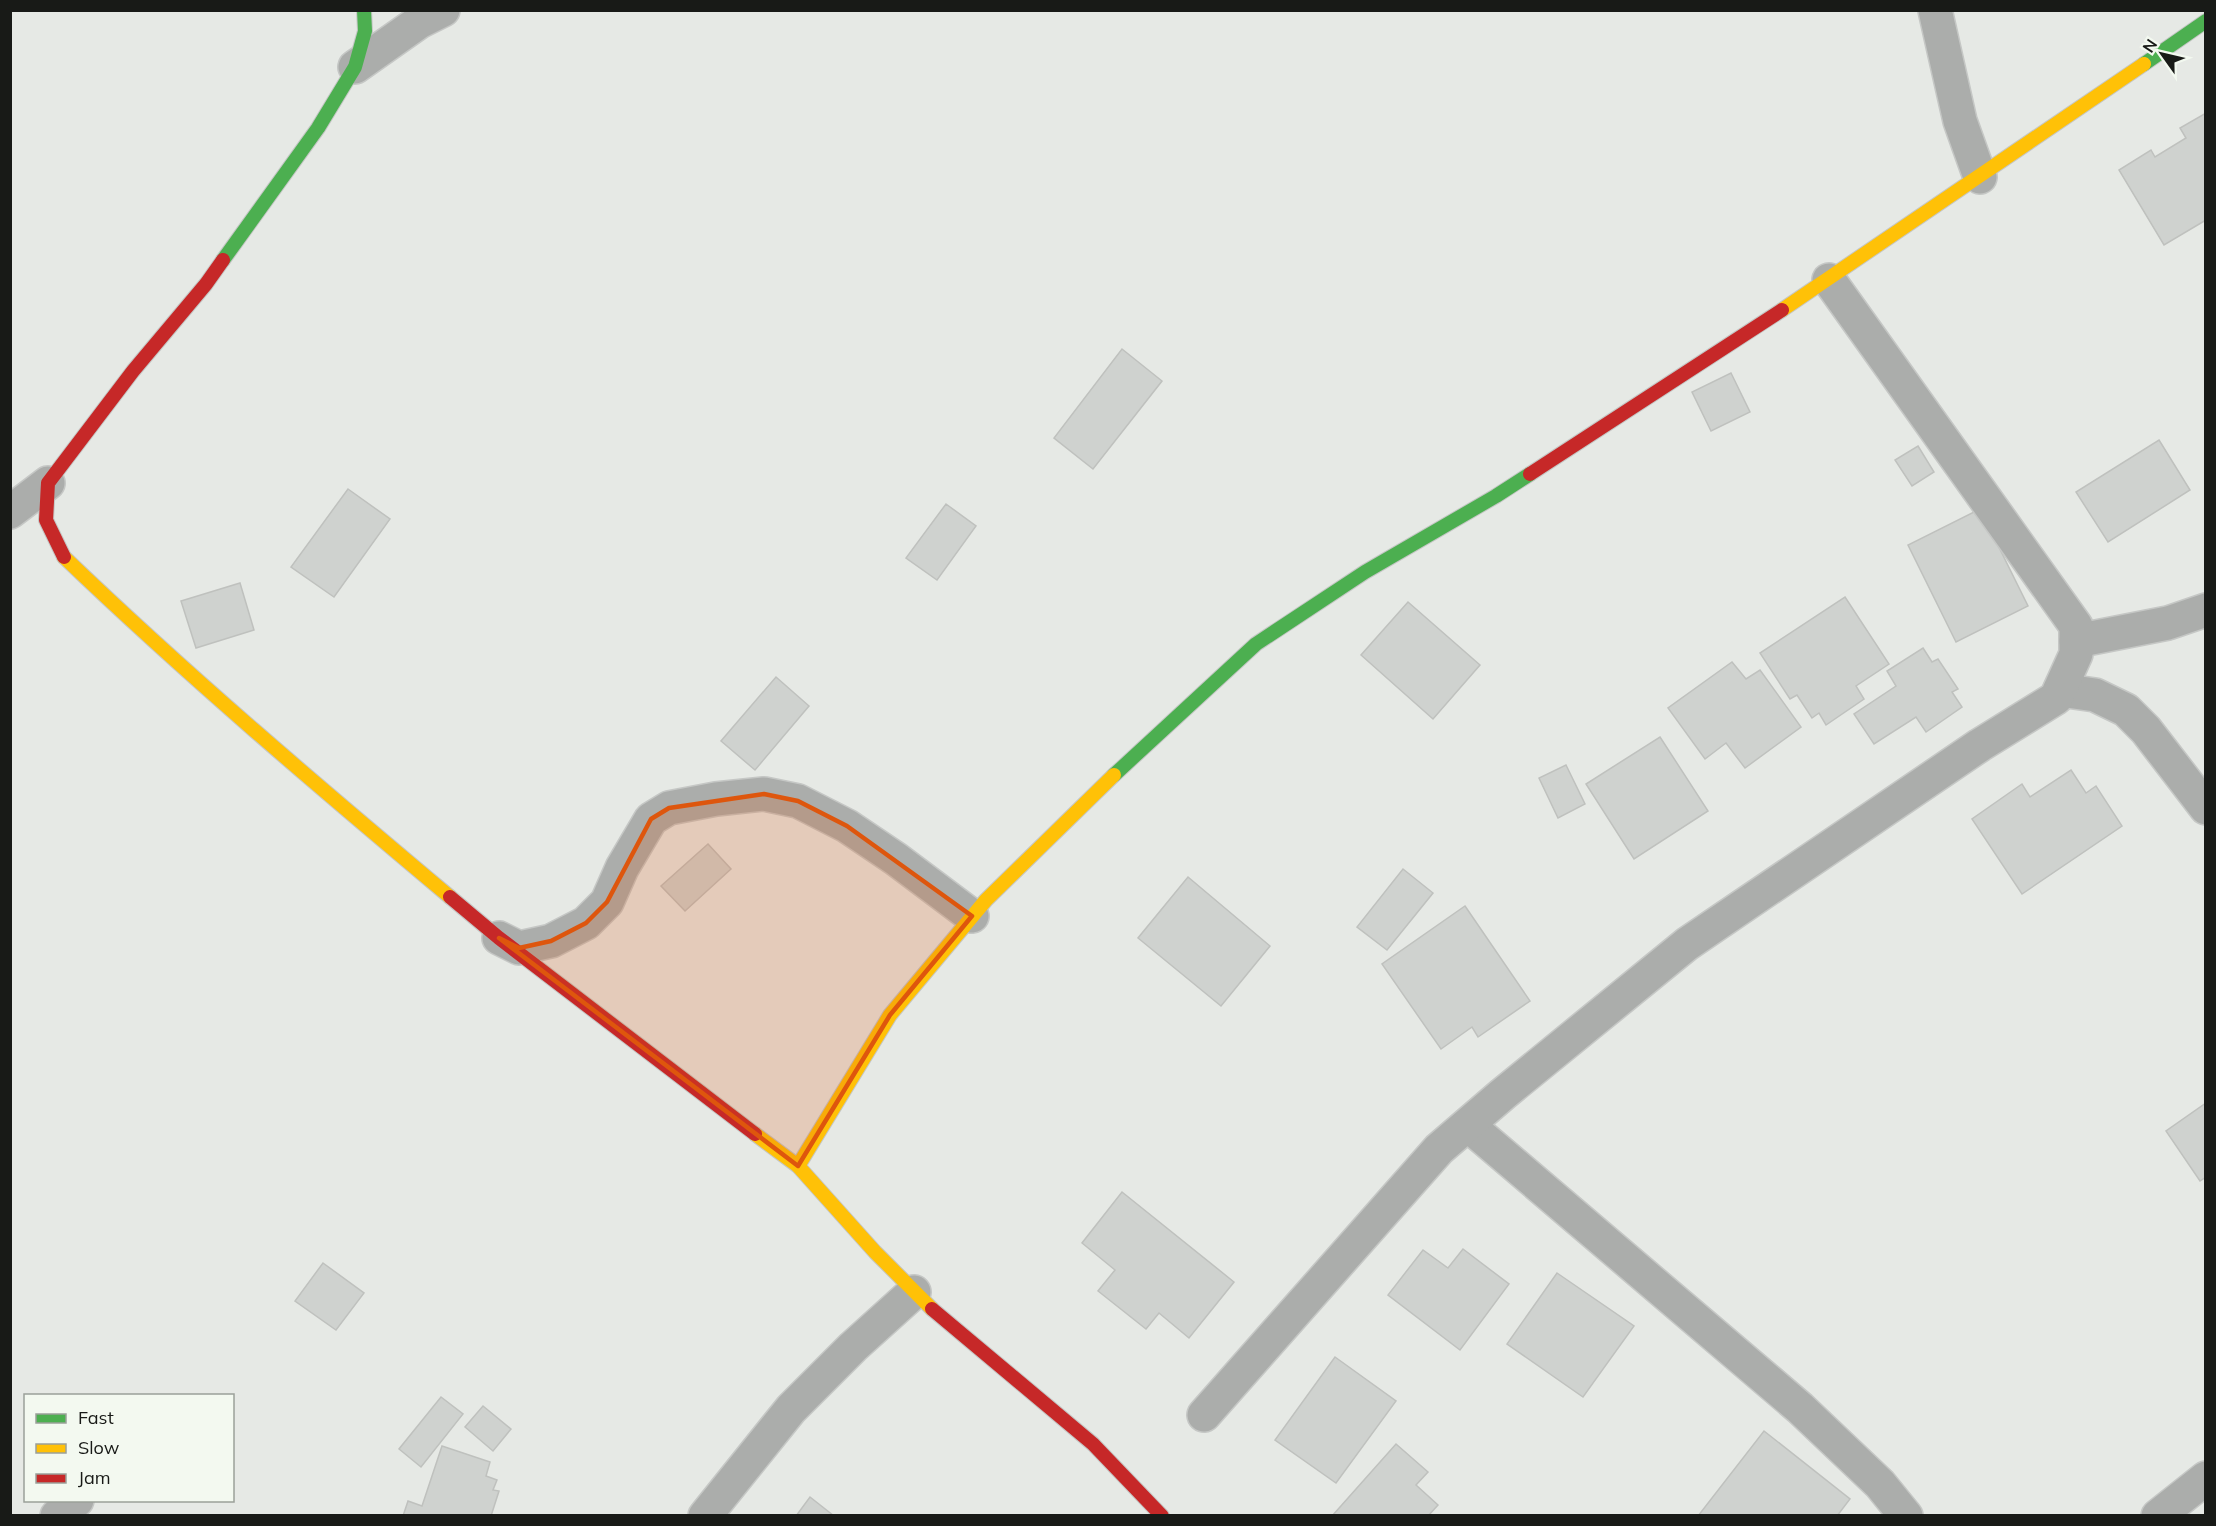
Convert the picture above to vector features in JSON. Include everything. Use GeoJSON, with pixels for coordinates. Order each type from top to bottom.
{"type":"FeatureCollection","features":[{"type":"Feature","properties":{"kind":"street"},"geometry":{"type":"LineString","coordinates":[[10,512],[48,483],[120,388],[206,284],[318,128],[355,67],[365,31],[364,10]]}},
{"type":"Feature","properties":{"kind":"street"},"geometry":{"type":"LineString","coordinates":[[355,67],[419,22],[443,10]]}},
{"type":"Feature","properties":{"kind":"street"},"geometry":{"type":"LineString","coordinates":[[1935,10],[1960,121],[1980,177]]}},
{"type":"Feature","properties":{"kind":"street"},"geometry":{"type":"LineString","coordinates":[[798,1166],[891,1015],[986,900],[1117,773],[1256,644],[1365,572],[1496,496],[1829,280],[2205,22]]}},
{"type":"Feature","properties":{"kind":"street"},"geometry":{"type":"LineString","coordinates":[[1204,1415],[1439,1149],[1688,944],[1980,745],[2056,698],[2076,654],[2076,626],[1829,280]]}},
{"type":"Feature","properties":{"kind":"street"},"geometry":{"type":"LineString","coordinates":[[48,483],[46,520],[63,556],[123,614],[271,746],[499,938],[798,1166],[914,1292],[938,1315],[1092,1444],[1162,1515]]}},
{"type":"Feature","properties":{"kind":"street"},"geometry":{"type":"LineString","coordinates":[[2076,641],[2169,623],[2205,610]]}},
{"type":"Feature","properties":{"kind":"street"},"geometry":{"type":"LineString","coordinates":[[2060,690],[2096,695],[2126,710],[2146,730],[2205,808]]}},
{"type":"Feature","properties":{"kind":"street"},"geometry":{"type":"LineString","coordinates":[[499,938],[519,948],[551,941],[586,923],[607,902],[622,868],[651,819],[669,808],[716,799],[764,794],[798,801],[847,826],[896,859],[972,916]]}},
{"type":"Feature","properties":{"kind":"street"},"geometry":{"type":"LineString","coordinates":[[1468,1125],[1800,1408],[1880,1484],[1905,1515]]}},
{"type":"Feature","properties":{"kind":"street"},"geometry":{"type":"LineString","coordinates":[[705,1515],[791,1409],[853,1347],[914,1292]]}},
{"type":"Feature","properties":{"kind":"street"},"geometry":{"type":"LineString","coordinates":[[2158,1515],[2205,1478]]}},
{"type":"Feature","properties":{"kind":"street"},"geometry":{"type":"LineString","coordinates":[[57,1515],[74,1502]]}},
{"type":"Feature","properties":{"kind":"highlighted area"},"geometry":{"type":"Polygon","coordinates":[[[764,794],[798,801],[847,826],[972,916],[890,1015],[798,1166],[499,938],[519,948],[551,941],[586,923],[607,902],[651,819],[669,808],[764,794]]]}},
{"type":"Feature","properties":{"kind":"building"},"geometry":{"type":"Polygon","coordinates":[[[2206,113],[2206,220],[2164,245],[2119,170],[2151,150],[2155,157],[2186,138],[2180,128],[2206,113]]]}},
{"type":"Feature","properties":{"kind":"building"},"geometry":{"type":"Polygon","coordinates":[[[1122,349],[1162,381],[1093,469],[1054,438],[1122,349]]]}},
{"type":"Feature","properties":{"kind":"building"},"geometry":{"type":"Polygon","coordinates":[[[1731,373],[1750,412],[1711,431],[1692,392],[1731,373]]]}},
{"type":"Feature","properties":{"kind":"building"},"geometry":{"type":"Polygon","coordinates":[[[2159,440],[2190,490],[2108,542],[2076,492],[2159,440]]]}},
{"type":"Feature","properties":{"kind":"building"},"geometry":{"type":"Polygon","coordinates":[[[1918,446],[1934,472],[1912,486],[1895,460],[1918,446]]]}},
{"type":"Feature","properties":{"kind":"building"},"geometry":{"type":"Polygon","coordinates":[[[348,489],[390,519],[334,597],[291,567],[348,489]]]}},
{"type":"Feature","properties":{"kind":"building"},"geometry":{"type":"Polygon","coordinates":[[[946,504],[976,526],[937,580],[906,558],[946,504]]]}},
{"type":"Feature","properties":{"kind":"building"},"geometry":{"type":"Polygon","coordinates":[[[1980,509],[2028,606],[1956,642],[1908,545],[1980,509]]]}},
{"type":"Feature","properties":{"kind":"building"},"geometry":{"type":"Polygon","coordinates":[[[240,583],[254,630],[196,648],[181,601],[240,583]]]}},
{"type":"Feature","properties":{"kind":"building"},"geometry":{"type":"Polygon","coordinates":[[[1845,597],[1889,664],[1856,686],[1864,699],[1826,725],[1819,713],[1812,718],[1797,695],[1790,699],[1760,653],[1845,597]]]}},
{"type":"Feature","properties":{"kind":"building"},"geometry":{"type":"Polygon","coordinates":[[[1408,602],[1480,665],[1433,719],[1361,655],[1408,602]]]}},
{"type":"Feature","properties":{"kind":"building"},"geometry":{"type":"Polygon","coordinates":[[[1923,648],[1932,662],[1938,659],[1958,689],[1952,692],[1962,707],[1926,732],[1916,717],[1874,744],[1854,714],[1896,686],[1887,671],[1923,648]]]}},
{"type":"Feature","properties":{"kind":"building"},"geometry":{"type":"Polygon","coordinates":[[[1732,662],[1746,679],[1760,670],[1801,727],[1745,768],[1726,743],[1705,759],[1668,708],[1732,662]]]}},
{"type":"Feature","properties":{"kind":"building"},"geometry":{"type":"Polygon","coordinates":[[[776,677],[809,706],[755,770],[721,741],[776,677]]]}},
{"type":"Feature","properties":{"kind":"building"},"geometry":{"type":"Polygon","coordinates":[[[1660,737],[1708,811],[1634,859],[1586,784],[1660,737]]]}},
{"type":"Feature","properties":{"kind":"building"},"geometry":{"type":"Polygon","coordinates":[[[1566,765],[1585,804],[1558,818],[1539,778],[1566,765]]]}},
{"type":"Feature","properties":{"kind":"building"},"geometry":{"type":"Polygon","coordinates":[[[2071,770],[2086,793],[2096,786],[2122,826],[2022,894],[1972,819],[2022,784],[2030,797],[2071,770]]]}},
{"type":"Feature","properties":{"kind":"building"},"geometry":{"type":"Polygon","coordinates":[[[708,844],[731,869],[685,911],[661,886],[708,844]]]}},
{"type":"Feature","properties":{"kind":"building"},"geometry":{"type":"Polygon","coordinates":[[[1403,869],[1433,893],[1387,950],[1357,927],[1403,869]]]}},
{"type":"Feature","properties":{"kind":"building"},"geometry":{"type":"Polygon","coordinates":[[[1188,877],[1270,946],[1221,1006],[1138,938],[1188,877]]]}},
{"type":"Feature","properties":{"kind":"building"},"geometry":{"type":"Polygon","coordinates":[[[1465,906],[1530,1001],[1478,1037],[1472,1027],[1441,1049],[1382,964],[1465,906]]]}},
{"type":"Feature","properties":{"kind":"building"},"geometry":{"type":"Polygon","coordinates":[[[2206,1103],[2206,1177],[2200,1181],[2166,1131],[2206,1103]]]}},
{"type":"Feature","properties":{"kind":"building"},"geometry":{"type":"Polygon","coordinates":[[[1122,1192],[1234,1282],[1189,1338],[1159,1313],[1146,1329],[1098,1291],[1115,1270],[1082,1243],[1122,1192]]]}},
{"type":"Feature","properties":{"kind":"building"},"geometry":{"type":"Polygon","coordinates":[[[1463,1249],[1509,1284],[1460,1350],[1388,1295],[1423,1250],[1448,1268],[1463,1249]]]}},
{"type":"Feature","properties":{"kind":"building"},"geometry":{"type":"Polygon","coordinates":[[[323,1263],[364,1293],[336,1330],[295,1301],[323,1263]]]}},
{"type":"Feature","properties":{"kind":"building"},"geometry":{"type":"Polygon","coordinates":[[[1557,1273],[1634,1326],[1583,1397],[1507,1344],[1557,1273]]]}},
{"type":"Feature","properties":{"kind":"building"},"geometry":{"type":"Polygon","coordinates":[[[1335,1357],[1396,1401],[1336,1483],[1275,1440],[1335,1357]]]}},
{"type":"Feature","properties":{"kind":"building"},"geometry":{"type":"Polygon","coordinates":[[[441,1397],[463,1414],[421,1467],[399,1449],[441,1397]]]}},
{"type":"Feature","properties":{"kind":"building"},"geometry":{"type":"Polygon","coordinates":[[[483,1406],[511,1429],[493,1451],[465,1427],[483,1406]]]}},
{"type":"Feature","properties":{"kind":"building"},"geometry":{"type":"Polygon","coordinates":[[[1764,1431],[1850,1499],[1837,1516],[1698,1516],[1764,1431]]]}},
{"type":"Feature","properties":{"kind":"building"},"geometry":{"type":"Polygon","coordinates":[[[1396,1444],[1428,1472],[1416,1485],[1438,1505],[1428,1516],[1332,1516],[1396,1444]]]}},
{"type":"Feature","properties":{"kind":"building"},"geometry":{"type":"Polygon","coordinates":[[[442,1446],[490,1462],[486,1476],[497,1480],[493,1490],[499,1491],[491,1516],[403,1516],[408,1501],[422,1506],[442,1446]]]}},
{"type":"Feature","properties":{"kind":"building"},"geometry":{"type":"Polygon","coordinates":[[[810,1497],[834,1516],[796,1516],[810,1497]]]}},
{"type":"Feature","properties":{"kind":"traffic: fast"},"geometry":{"type":"LineString","coordinates":[[223,260],[318,128],[355,67],[365,31],[364,10]]}},
{"type":"Feature","properties":{"kind":"traffic: fast"},"geometry":{"type":"LineString","coordinates":[[2144,64],[2206,21]]}},
{"type":"Feature","properties":{"kind":"traffic: fast"},"geometry":{"type":"LineString","coordinates":[[1114,775],[1256,644],[1365,572],[1530,474]]}},
{"type":"Feature","properties":{"kind":"traffic: slow"},"geometry":{"type":"LineString","coordinates":[[1782,310],[2144,64]]}},
{"type":"Feature","properties":{"kind":"traffic: slow"},"geometry":{"type":"LineString","coordinates":[[64,557],[206,688],[450,897]]}},
{"type":"Feature","properties":{"kind":"traffic: slow"},"geometry":{"type":"LineString","coordinates":[[798,1166],[890,1015],[986,900],[1114,775]]}},
{"type":"Feature","properties":{"kind":"traffic: slow"},"geometry":{"type":"LineString","coordinates":[[755,1134],[798,1166],[875,1252],[932,1309]]}},
{"type":"Feature","properties":{"kind":"traffic: jam"},"geometry":{"type":"LineString","coordinates":[[64,557],[46,520],[48,483],[133,371],[206,284],[223,260]]}},
{"type":"Feature","properties":{"kind":"traffic: jam"},"geometry":{"type":"LineString","coordinates":[[1530,474],[1782,310]]}},
{"type":"Feature","properties":{"kind":"traffic: jam"},"geometry":{"type":"LineString","coordinates":[[450,897],[499,938],[755,1134]]}},
{"type":"Feature","properties":{"kind":"traffic: jam"},"geometry":{"type":"LineString","coordinates":[[932,1309],[1093,1444],[1162,1516]]}}]}
